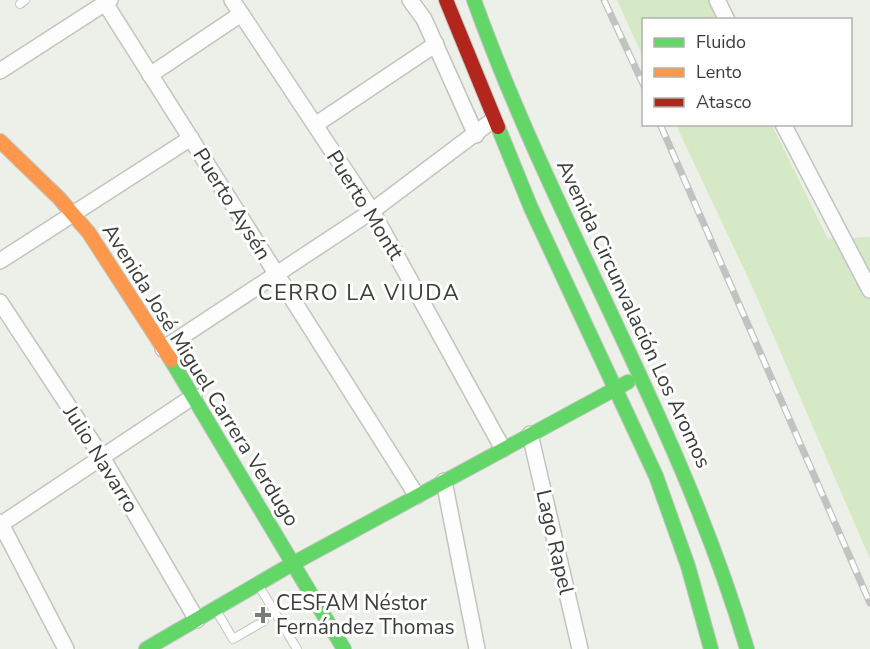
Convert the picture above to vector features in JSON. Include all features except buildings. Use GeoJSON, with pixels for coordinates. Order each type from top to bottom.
{"type":"FeatureCollection","features":[{"type":"Feature","properties":{"kind":"main road"},"geometry":{"type":"LineString","coordinates":[[446,0],[493,120],[561,273],[616,387],[675,526],[711,649]]}},
{"type":"Feature","properties":{"kind":"main road","name":"Avenida Circunvalación Los Aromos"},"geometry":{"type":"LineString","coordinates":[[474,0],[544,174],[642,375],[701,509],[747,649]]}},
{"type":"Feature","properties":{"kind":"main road","name":"Avenida José Miguel Carrera Verdugo"},"geometry":{"type":"LineString","coordinates":[[0,141],[73,212],[194,396],[344,649]]}},
{"type":"Feature","properties":{"kind":"main road"},"geometry":{"type":"LineString","coordinates":[[146,649],[292,564],[642,375]]}},
{"type":"Feature","properties":{"kind":"street"},"geometry":{"type":"LineString","coordinates":[[410,0],[424,19],[476,135]]}},
{"type":"Feature","properties":{"kind":"street"},"geometry":{"type":"LineString","coordinates":[[717,0],[726,18]]}},
{"type":"Feature","properties":{"kind":"street"},"geometry":{"type":"LineString","coordinates":[[0,71],[106,1]]}},
{"type":"Feature","properties":{"kind":"street","name":"Puerto Aysén"},"geometry":{"type":"LineString","coordinates":[[106,1],[150,75],[417,496]]}},
{"type":"Feature","properties":{"kind":"street"},"geometry":{"type":"LineString","coordinates":[[150,75],[236,4]]}},
{"type":"Feature","properties":{"kind":"street","name":"Puerto Montt"},"geometry":{"type":"LineString","coordinates":[[236,4],[372,211],[504,449]]}},
{"type":"Feature","properties":{"kind":"street"},"geometry":{"type":"LineString","coordinates":[[315,125],[436,44]]}},
{"type":"Feature","properties":{"kind":"street"},"geometry":{"type":"LineString","coordinates":[[163,349],[372,211],[493,120]]}},
{"type":"Feature","properties":{"kind":"street"},"geometry":{"type":"LineString","coordinates":[[784,126],[870,290]]}},
{"type":"Feature","properties":{"kind":"street"},"geometry":{"type":"LineString","coordinates":[[0,261],[190,138]]}},
{"type":"Feature","properties":{"kind":"street","name":"Julio Navarro"},"geometry":{"type":"LineString","coordinates":[[0,302],[102,457],[197,620]]}},
{"type":"Feature","properties":{"kind":"street"},"geometry":{"type":"LineString","coordinates":[[66,649],[0,524],[194,396]]}},
{"type":"Feature","properties":{"kind":"street","name":"Lago Rapel"},"geometry":{"type":"LineString","coordinates":[[530,434],[580,649]]}},
{"type":"Feature","properties":{"kind":"street"},"geometry":{"type":"LineString","coordinates":[[444,481],[477,649]]}},
{"type":"Feature","properties":{"kind":"lane"},"geometry":{"type":"LineString","coordinates":[[258,584],[297,649]]}},
{"type":"Feature","properties":{"kind":"lane"},"geometry":{"type":"LineString","coordinates":[[216,609],[233,639],[264,621]]}},
{"type":"Feature","properties":{"kind":"green space"},"geometry":{"type":"Polygon","coordinates":[[[617,0],[710,0],[719,18],[642,18],[642,55],[617,0]]]}},
{"type":"Feature","properties":{"kind":"green space"},"geometry":{"type":"Polygon","coordinates":[[[676,126],[772,126],[828,239],[870,237],[870,559],[752,286],[676,126]]]}},
{"type":"Feature","properties":{"kind":"railway"},"geometry":{"type":"LineString","coordinates":[[604,0],[642,82]]}},
{"type":"Feature","properties":{"kind":"railway"},"geometry":{"type":"LineString","coordinates":[[661,126],[870,603]]}},
{"type":"Feature","properties":{"kind":"traffic: fast"},"geometry":{"type":"LineString","coordinates":[[474,0],[541,164],[687,483],[719,565],[747,649]]}},
{"type":"Feature","properties":{"kind":"traffic: fast"},"geometry":{"type":"LineString","coordinates":[[498,127],[531,208],[656,476],[688,566],[711,649]]}},
{"type":"Feature","properties":{"kind":"traffic: fast"},"geometry":{"type":"LineString","coordinates":[[171,360],[344,649]]}},
{"type":"Feature","properties":{"kind":"traffic: fast"},"geometry":{"type":"LineString","coordinates":[[146,649],[292,564],[628,382]]}},
{"type":"Feature","properties":{"kind":"traffic: slow"},"geometry":{"type":"LineString","coordinates":[[0,141],[59,198],[89,233],[171,360]]}},
{"type":"Feature","properties":{"kind":"traffic: jam"},"geometry":{"type":"LineString","coordinates":[[446,0],[498,127]]}},
{"type":"Feature","properties":{"kind":"place","name":"CESFAM Néstor Fernández Thomas"},"geometry":{"type":"Point","coordinates":[263,615]}},
{"type":"Feature","properties":{"kind":"district","name":"CERRO LA VIUDA"},"geometry":{"type":"Point","coordinates":[359,293]}}]}
